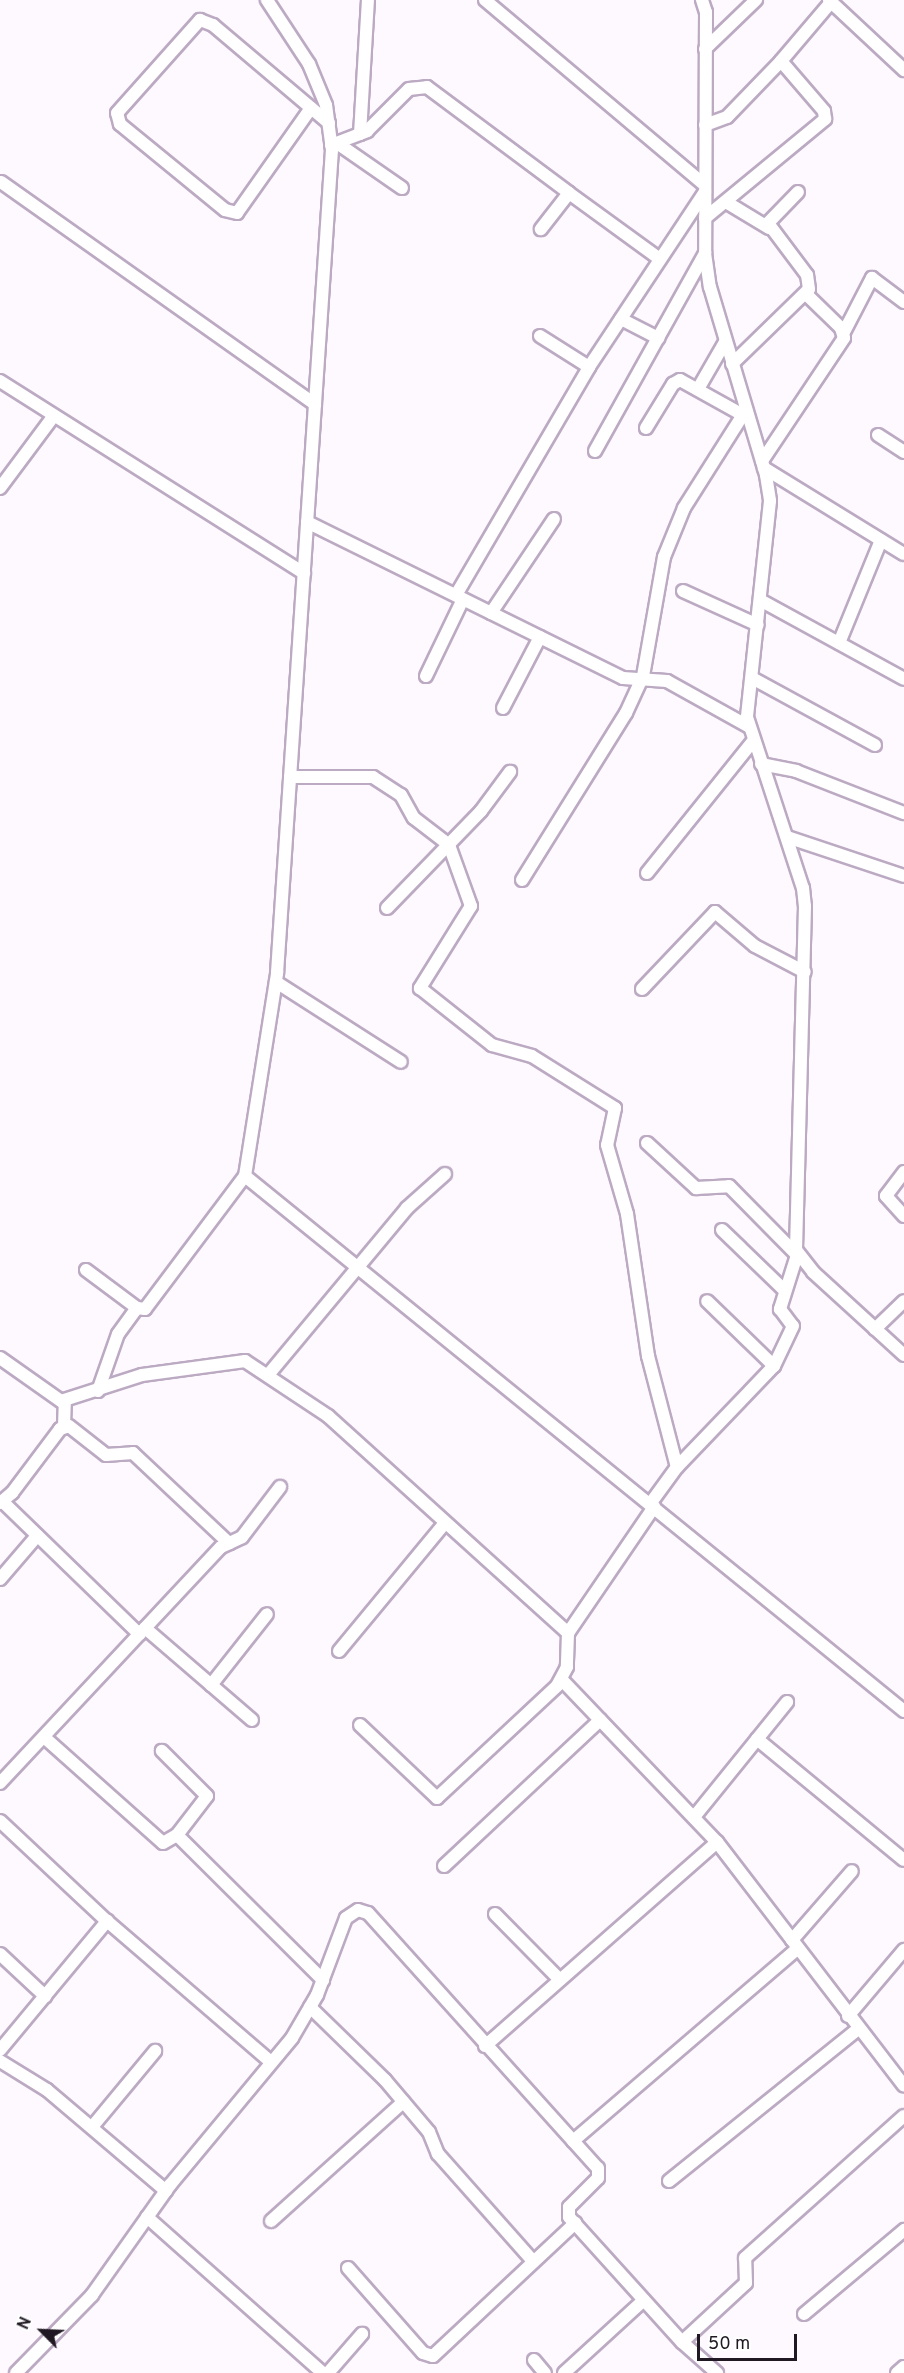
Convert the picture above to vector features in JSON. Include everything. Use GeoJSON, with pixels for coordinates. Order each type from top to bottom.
{"type":"FeatureCollection","features":[{"type":"Feature","properties":{"kind":"street"},"geometry":{"type":"LineString","coordinates":[[86,1270],[136,1308],[145,1309],[245,1176],[276,981],[334,144],[326,105],[309,64],[267,0]]}},
{"type":"Feature","properties":{"kind":"street"},"geometry":{"type":"LineString","coordinates":[[360,134],[368,0]]}},
{"type":"Feature","properties":{"kind":"street"},"geometry":{"type":"LineString","coordinates":[[485,0],[705,188]]}},
{"type":"Feature","properties":{"kind":"street"},"geometry":{"type":"LineString","coordinates":[[360,1725],[437,1798],[562,1680],[569,1651],[568,1633],[677,1467],[774,1366],[792,1326],[780,1309],[783,1289],[797,1255],[805,972],[803,888],[748,726],[770,524],[763,465],[725,342],[710,287],[705,253],[705,49],[702,0]]}},
{"type":"Feature","properties":{"kind":"street"},"geometry":{"type":"LineString","coordinates":[[705,49],[756,0]]}},
{"type":"Feature","properties":{"kind":"street"},"geometry":{"type":"LineString","coordinates":[[705,125],[727,117],[781,61],[830,1],[904,70]]}},
{"type":"Feature","properties":{"kind":"street"},"geometry":{"type":"LineString","coordinates":[[311,108],[237,213],[225,210],[120,124],[117,113],[200,20],[213,25],[329,123]]}},
{"type":"Feature","properties":{"kind":"street"},"geometry":{"type":"LineString","coordinates":[[705,218],[825,119],[824,111],[781,61]]}},
{"type":"Feature","properties":{"kind":"street"},"geometry":{"type":"LineString","coordinates":[[334,144],[360,134],[378,122],[409,89],[427,87],[660,260]]}},
{"type":"Feature","properties":{"kind":"street"},"geometry":{"type":"LineString","coordinates":[[334,144],[402,188]]}},
{"type":"Feature","properties":{"kind":"street"},"geometry":{"type":"LineString","coordinates":[[1,182],[315,404]]}},
{"type":"Feature","properties":{"kind":"street"},"geometry":{"type":"LineString","coordinates":[[426,676],[459,597],[589,367],[705,188]]}},
{"type":"Feature","properties":{"kind":"street"},"geometry":{"type":"LineString","coordinates":[[768,228],[773,214],[798,192]]}},
{"type":"Feature","properties":{"kind":"street"},"geometry":{"type":"LineString","coordinates":[[541,229],[569,193]]}},
{"type":"Feature","properties":{"kind":"street"},"geometry":{"type":"LineString","coordinates":[[726,202],[768,228],[807,275],[810,282],[806,294],[732,364]]}},
{"type":"Feature","properties":{"kind":"street"},"geometry":{"type":"LineString","coordinates":[[595,451],[705,253]]}},
{"type":"Feature","properties":{"kind":"street"},"geometry":{"type":"LineString","coordinates":[[763,465],[842,343],[844,332],[872,278],[904,302]]}},
{"type":"Feature","properties":{"kind":"street"},"geometry":{"type":"LineString","coordinates":[[806,294],[844,332]]}},
{"type":"Feature","properties":{"kind":"street"},"geometry":{"type":"LineString","coordinates":[[621,319],[658,338]]}},
{"type":"Feature","properties":{"kind":"street"},"geometry":{"type":"LineString","coordinates":[[540,336],[589,367]]}},
{"type":"Feature","properties":{"kind":"street"},"geometry":{"type":"LineString","coordinates":[[698,389],[725,342]]}},
{"type":"Feature","properties":{"kind":"street"},"geometry":{"type":"LineString","coordinates":[[0,381],[53,417],[304,573]]}},
{"type":"Feature","properties":{"kind":"street"},"geometry":{"type":"LineString","coordinates":[[646,428],[676,381],[745,412]]}},
{"type":"Feature","properties":{"kind":"street"},"geometry":{"type":"LineString","coordinates":[[522,880],[626,713],[642,677],[664,557],[684,508],[745,412]]}},
{"type":"Feature","properties":{"kind":"street"},"geometry":{"type":"LineString","coordinates":[[2,480],[53,417]]}},
{"type":"Feature","properties":{"kind":"street"},"geometry":{"type":"LineString","coordinates":[[878,435],[904,452]]}},
{"type":"Feature","properties":{"kind":"street"},"geometry":{"type":"LineString","coordinates":[[763,465],[904,554]]}},
{"type":"Feature","properties":{"kind":"street"},"geometry":{"type":"LineString","coordinates":[[491,613],[554,519]]}},
{"type":"Feature","properties":{"kind":"street"},"geometry":{"type":"LineString","coordinates":[[307,522],[623,678],[642,677],[667,681],[748,726]]}},
{"type":"Feature","properties":{"kind":"street"},"geometry":{"type":"LineString","coordinates":[[839,643],[881,540]]}},
{"type":"Feature","properties":{"kind":"street"},"geometry":{"type":"LineString","coordinates":[[683,591],[758,625]]}},
{"type":"Feature","properties":{"kind":"street"},"geometry":{"type":"LineString","coordinates":[[760,600],[904,679]]}},
{"type":"Feature","properties":{"kind":"street"},"geometry":{"type":"LineString","coordinates":[[504,708],[540,637]]}},
{"type":"Feature","properties":{"kind":"street"},"geometry":{"type":"LineString","coordinates":[[752,678],[875,745]]}},
{"type":"Feature","properties":{"kind":"street"},"geometry":{"type":"LineString","coordinates":[[647,873],[753,741]]}},
{"type":"Feature","properties":{"kind":"street"},"geometry":{"type":"LineString","coordinates":[[761,764],[796,771],[904,813]]}},
{"type":"Feature","properties":{"kind":"street"},"geometry":{"type":"LineString","coordinates":[[387,908],[482,811],[510,772]]}},
{"type":"Feature","properties":{"kind":"street"},"geometry":{"type":"LineString","coordinates":[[290,777],[379,779],[401,795],[414,818],[449,845],[471,906],[420,988],[492,1045],[532,1056],[615,1108],[607,1145],[627,1214],[648,1356],[677,1467]]}},
{"type":"Feature","properties":{"kind":"street"},"geometry":{"type":"LineString","coordinates":[[787,837],[904,876]]}},
{"type":"Feature","properties":{"kind":"street"},"geometry":{"type":"LineString","coordinates":[[642,989],[715,912],[755,946],[805,972]]}},
{"type":"Feature","properties":{"kind":"street"},"geometry":{"type":"LineString","coordinates":[[276,981],[401,1062]]}},
{"type":"Feature","properties":{"kind":"street"},"geometry":{"type":"LineString","coordinates":[[647,1143],[696,1188],[729,1186],[797,1255],[904,1355]]}},
{"type":"Feature","properties":{"kind":"street"},"geometry":{"type":"LineString","coordinates":[[904,1172],[886,1196],[904,1216]]}},
{"type":"Feature","properties":{"kind":"street"},"geometry":{"type":"LineString","coordinates":[[268,1375],[411,1204],[445,1174]]}},
{"type":"Feature","properties":{"kind":"street"},"geometry":{"type":"LineString","coordinates":[[245,1176],[904,1711]]}},
{"type":"Feature","properties":{"kind":"street"},"geometry":{"type":"LineString","coordinates":[[722,1230],[783,1289]]}},
{"type":"Feature","properties":{"kind":"street"},"geometry":{"type":"LineString","coordinates":[[707,1301],[774,1366]]}},
{"type":"Feature","properties":{"kind":"street"},"geometry":{"type":"LineString","coordinates":[[875,1329],[904,1301]]}},
{"type":"Feature","properties":{"kind":"street"},"geometry":{"type":"LineString","coordinates":[[98,1390],[118,1334],[136,1308]]}},
{"type":"Feature","properties":{"kind":"street"},"geometry":{"type":"LineString","coordinates":[[0,1358],[54,1398],[65,1401],[142,1375],[245,1361],[328,1416],[405,1483],[444,1524],[568,1633]]}},
{"type":"Feature","properties":{"kind":"street"},"geometry":{"type":"LineString","coordinates":[[65,1401],[64,1426],[1,1503],[142,1631],[252,1720]]}},
{"type":"Feature","properties":{"kind":"street"},"geometry":{"type":"LineString","coordinates":[[64,1426],[106,1455],[133,1453],[229,1543]]}},
{"type":"Feature","properties":{"kind":"street"},"geometry":{"type":"LineString","coordinates":[[0,1783],[221,1547],[242,1538],[280,1487]]}},
{"type":"Feature","properties":{"kind":"street"},"geometry":{"type":"LineString","coordinates":[[339,1651],[444,1524]]}},
{"type":"Feature","properties":{"kind":"street"},"geometry":{"type":"LineString","coordinates":[[0,1579],[38,1536]]}},
{"type":"Feature","properties":{"kind":"street"},"geometry":{"type":"LineString","coordinates":[[211,1685],[267,1614]]}},
{"type":"Feature","properties":{"kind":"street"},"geometry":{"type":"LineString","coordinates":[[562,1680],[717,1842],[858,2029],[904,2085]]}},
{"type":"Feature","properties":{"kind":"street"},"geometry":{"type":"LineString","coordinates":[[694,1817],[787,1702]]}},
{"type":"Feature","properties":{"kind":"street"},"geometry":{"type":"LineString","coordinates":[[444,1866],[600,1720]]}},
{"type":"Feature","properties":{"kind":"street"},"geometry":{"type":"LineString","coordinates":[[44,1737],[157,1842],[168,1842],[177,1835],[207,1796],[162,1750]]}},
{"type":"Feature","properties":{"kind":"street"},"geometry":{"type":"LineString","coordinates":[[757,1739],[904,1860]]}},
{"type":"Feature","properties":{"kind":"street"},"geometry":{"type":"LineString","coordinates":[[0,1821],[107,1921],[271,2062]]}},
{"type":"Feature","properties":{"kind":"street"},"geometry":{"type":"LineString","coordinates":[[177,1835],[323,1980]]}},
{"type":"Feature","properties":{"kind":"street"},"geometry":{"type":"LineString","coordinates":[[485,2046],[717,1842]]}},
{"type":"Feature","properties":{"kind":"street"},"geometry":{"type":"LineString","coordinates":[[573,2141],[795,1944],[852,1871]]}},
{"type":"Feature","properties":{"kind":"street"},"geometry":{"type":"LineString","coordinates":[[16,2373],[92,2295],[166,2191],[271,2062],[310,2007],[323,1980],[346,1918],[352,1912],[364,1911],[573,2141],[600,2174],[567,2212],[682,2342],[717,2373]]}},
{"type":"Feature","properties":{"kind":"street"},"geometry":{"type":"LineString","coordinates":[[495,1914],[559,1979]]}},
{"type":"Feature","properties":{"kind":"street"},"geometry":{"type":"LineString","coordinates":[[0,2050],[107,1921]]}},
{"type":"Feature","properties":{"kind":"street"},"geometry":{"type":"LineString","coordinates":[[849,2016],[904,1950]]}},
{"type":"Feature","properties":{"kind":"street"},"geometry":{"type":"LineString","coordinates":[[0,1954],[45,1996]]}},
{"type":"Feature","properties":{"kind":"street"},"geometry":{"type":"LineString","coordinates":[[310,2007],[403,2102],[429,2132],[438,2154],[533,2261]]}},
{"type":"Feature","properties":{"kind":"street"},"geometry":{"type":"LineString","coordinates":[[669,2181],[858,2029]]}},
{"type":"Feature","properties":{"kind":"street"},"geometry":{"type":"LineString","coordinates":[[92,2127],[155,2051]]}},
{"type":"Feature","properties":{"kind":"street"},"geometry":{"type":"LineString","coordinates":[[0,2061],[47,2090],[166,2191]]}},
{"type":"Feature","properties":{"kind":"street"},"geometry":{"type":"LineString","coordinates":[[271,2221],[403,2102]]}},
{"type":"Feature","properties":{"kind":"street"},"geometry":{"type":"LineString","coordinates":[[682,2342],[746,2283],[745,2259],[904,2116]]}},
{"type":"Feature","properties":{"kind":"street"},"geometry":{"type":"LineString","coordinates":[[147,2217],[323,2373]]}},
{"type":"Feature","properties":{"kind":"street"},"geometry":{"type":"LineString","coordinates":[[348,2268],[423,2353],[433,2355],[575,2223]]}},
{"type":"Feature","properties":{"kind":"street"},"geometry":{"type":"LineString","coordinates":[[804,2314],[904,2230]]}},
{"type":"Feature","properties":{"kind":"street"},"geometry":{"type":"LineString","coordinates":[[564,2373],[644,2300]]}},
{"type":"Feature","properties":{"kind":"street"},"geometry":{"type":"LineString","coordinates":[[328,2373],[362,2334]]}},
{"type":"Feature","properties":{"kind":"street"},"geometry":{"type":"LineString","coordinates":[[534,2360],[545,2373]]}},
{"type":"Feature","properties":{"kind":"street"},"geometry":{"type":"LineString","coordinates":[[897,2373],[904,2367]]}}]}
